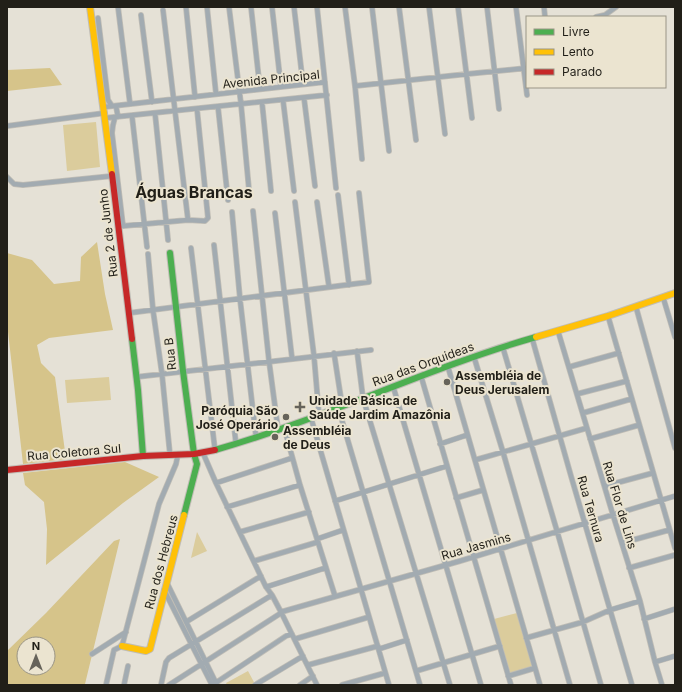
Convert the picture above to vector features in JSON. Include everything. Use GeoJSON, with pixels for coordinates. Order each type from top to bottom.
{"type":"FeatureCollection","features":[{"type":"Feature","properties":{"kind":"street","name":"Rua 2 de Junho"},"geometry":{"type":"LineString","coordinates":[[90,7],[105,113],[129,313],[143,456]]}},
{"type":"Feature","properties":{"kind":"street"},"geometry":{"type":"LineString","coordinates":[[118,7],[130,104]]}},
{"type":"Feature","properties":{"kind":"street"},"geometry":{"type":"LineString","coordinates":[[186,7],[195,97]]}},
{"type":"Feature","properties":{"kind":"street"},"geometry":{"type":"LineString","coordinates":[[207,7],[216,94]]}},
{"type":"Feature","properties":{"kind":"street"},"geometry":{"type":"LineString","coordinates":[[229,7],[240,92],[249,190]]}},
{"type":"Feature","properties":{"kind":"street"},"geometry":{"type":"LineString","coordinates":[[251,7],[260,89]]}},
{"type":"Feature","properties":{"kind":"street"},"geometry":{"type":"LineString","coordinates":[[272,7],[281,87]]}},
{"type":"Feature","properties":{"kind":"street"},"geometry":{"type":"LineString","coordinates":[[294,7],[303,84]]}},
{"type":"Feature","properties":{"kind":"street"},"geometry":{"type":"LineString","coordinates":[[317,7],[325,82]]}},
{"type":"Feature","properties":{"kind":"street"},"geometry":{"type":"LineString","coordinates":[[345,7],[362,159]]}},
{"type":"Feature","properties":{"kind":"street"},"geometry":{"type":"LineString","coordinates":[[372,7],[389,151]]}},
{"type":"Feature","properties":{"kind":"street"},"geometry":{"type":"LineString","coordinates":[[400,7],[416,140]]}},
{"type":"Feature","properties":{"kind":"street"},"geometry":{"type":"LineString","coordinates":[[429,7],[445,134]]}},
{"type":"Feature","properties":{"kind":"street"},"geometry":{"type":"LineString","coordinates":[[458,7],[472,118]]}},
{"type":"Feature","properties":{"kind":"street"},"geometry":{"type":"LineString","coordinates":[[487,7],[499,109]]}},
{"type":"Feature","properties":{"kind":"street"},"geometry":{"type":"LineString","coordinates":[[516,7],[526,82]]}},
{"type":"Feature","properties":{"kind":"street"},"geometry":{"type":"LineString","coordinates":[[600,16],[605,15],[616,7]]}},
{"type":"Feature","properties":{"kind":"street"},"geometry":{"type":"LineString","coordinates":[[163,10],[188,220]]}},
{"type":"Feature","properties":{"kind":"street"},"geometry":{"type":"LineString","coordinates":[[141,14],[152,102]]}},
{"type":"Feature","properties":{"kind":"street"},"geometry":{"type":"LineString","coordinates":[[98,18],[108,100],[114,106],[116,117],[112,133],[124,226],[188,220],[206,220],[208,218],[196,109]]}},
{"type":"Feature","properties":{"kind":"street"},"geometry":{"type":"LineString","coordinates":[[355,86],[525,69]]}},
{"type":"Feature","properties":{"kind":"street","name":"Avenida Principal"},"geometry":{"type":"LineString","coordinates":[[325,82],[327,95],[132,116],[116,117],[105,113],[114,106],[325,82]]}},
{"type":"Feature","properties":{"kind":"street"},"geometry":{"type":"LineString","coordinates":[[526,88],[527,96]]}},
{"type":"Feature","properties":{"kind":"street"},"geometry":{"type":"LineString","coordinates":[[327,95],[336,188]]}},
{"type":"Feature","properties":{"kind":"street"},"geometry":{"type":"LineString","coordinates":[[304,98],[315,186]]}},
{"type":"Feature","properties":{"kind":"street"},"geometry":{"type":"LineString","coordinates":[[283,100],[294,191]]}},
{"type":"Feature","properties":{"kind":"street"},"geometry":{"type":"LineString","coordinates":[[262,102],[271,191]]}},
{"type":"Feature","properties":{"kind":"street"},"geometry":{"type":"LineString","coordinates":[[218,107],[228,200]]}},
{"type":"Feature","properties":{"kind":"street"},"geometry":{"type":"LineString","coordinates":[[7,126],[105,113]]}},
{"type":"Feature","properties":{"kind":"street"},"geometry":{"type":"LineString","coordinates":[[155,113],[168,240]]}},
{"type":"Feature","properties":{"kind":"street"},"geometry":{"type":"LineString","coordinates":[[132,116],[147,247]]}},
{"type":"Feature","properties":{"kind":"street"},"geometry":{"type":"LineString","coordinates":[[7,177],[14,184],[23,186],[112,176]]}},
{"type":"Feature","properties":{"kind":"street"},"geometry":{"type":"LineString","coordinates":[[129,313],[369,282],[359,193]]}},
{"type":"Feature","properties":{"kind":"street"},"geometry":{"type":"LineString","coordinates":[[338,195],[349,285]]}},
{"type":"Feature","properties":{"kind":"street"},"geometry":{"type":"LineString","coordinates":[[295,202],[314,356],[319,415]]}},
{"type":"Feature","properties":{"kind":"street"},"geometry":{"type":"LineString","coordinates":[[316,202],[329,287]]}},
{"type":"Feature","properties":{"kind":"street"},"geometry":{"type":"LineString","coordinates":[[253,211],[269,361],[281,428],[292,458],[334,596]]}},
{"type":"Feature","properties":{"kind":"street"},"geometry":{"type":"LineString","coordinates":[[232,212],[240,299],[256,437]]}},
{"type":"Feature","properties":{"kind":"street"},"geometry":{"type":"LineString","coordinates":[[275,213],[292,358]]}},
{"type":"Feature","properties":{"kind":"street"},"geometry":{"type":"LineString","coordinates":[[214,245],[226,366],[236,444]]}},
{"type":"Feature","properties":{"kind":"street"},"geometry":{"type":"LineString","coordinates":[[191,248],[215,450]]}},
{"type":"Feature","properties":{"kind":"street","name":"Rua B"},"geometry":{"type":"LineString","coordinates":[[170,253],[194,454]]}},
{"type":"Feature","properties":{"kind":"street"},"geometry":{"type":"LineString","coordinates":[[148,254],[170,455]]}},
{"type":"Feature","properties":{"kind":"street","name":"Rua das Orquideas"},"geometry":{"type":"LineString","coordinates":[[143,456],[203,453],[236,444],[311,418],[393,386],[474,357],[608,316],[675,293]]}},
{"type":"Feature","properties":{"kind":"street"},"geometry":{"type":"LineString","coordinates":[[663,297],[675,337]]}},
{"type":"Feature","properties":{"kind":"street"},"geometry":{"type":"LineString","coordinates":[[636,307],[675,448]]}},
{"type":"Feature","properties":{"kind":"street"},"geometry":{"type":"LineString","coordinates":[[608,316],[675,548]]}},
{"type":"Feature","properties":{"kind":"street","name":"Rua Flor de Lins"},"geometry":{"type":"LineString","coordinates":[[558,331],[640,601],[662,685]]}},
{"type":"Feature","properties":{"kind":"street","name":"Rua Ternura"},"geometry":{"type":"LineString","coordinates":[[532,338],[632,685]]}},
{"type":"Feature","properties":{"kind":"street"},"geometry":{"type":"LineString","coordinates":[[503,348],[601,685]]}},
{"type":"Feature","properties":{"kind":"street"},"geometry":{"type":"LineString","coordinates":[[136,377],[371,350]]}},
{"type":"Feature","properties":{"kind":"street"},"geometry":{"type":"LineString","coordinates":[[357,351],[363,398],[450,685]]}},
{"type":"Feature","properties":{"kind":"street"},"geometry":{"type":"LineString","coordinates":[[569,367],[619,353]]}},
{"type":"Feature","properties":{"kind":"street"},"geometry":{"type":"LineString","coordinates":[[334,354],[340,406],[363,492],[420,685]]}},
{"type":"Feature","properties":{"kind":"street"},"geometry":{"type":"LineString","coordinates":[[474,357],[570,685]]}},
{"type":"Feature","properties":{"kind":"street"},"geometry":{"type":"LineString","coordinates":[[448,366],[482,490],[540,685]]}},
{"type":"Feature","properties":{"kind":"street"},"geometry":{"type":"LineString","coordinates":[[421,376],[511,685]]}},
{"type":"Feature","properties":{"kind":"street"},"geometry":{"type":"LineString","coordinates":[[577,394],[627,381]]}},
{"type":"Feature","properties":{"kind":"street"},"geometry":{"type":"LineString","coordinates":[[393,386],[481,685]]}},
{"type":"Feature","properties":{"kind":"street"},"geometry":{"type":"LineString","coordinates":[[583,413],[631,399]]}},
{"type":"Feature","properties":{"kind":"street"},"geometry":{"type":"LineString","coordinates":[[311,418],[389,685]]}},
{"type":"Feature","properties":{"kind":"street"},"geometry":{"type":"LineString","coordinates":[[590,439],[639,425]]}},
{"type":"Feature","properties":{"kind":"street"},"geometry":{"type":"LineString","coordinates":[[475,460],[587,428]]}},
{"type":"Feature","properties":{"kind":"street"},"geometry":{"type":"LineString","coordinates":[[440,444],[467,435]]}},
{"type":"Feature","properties":{"kind":"street"},"geometry":{"type":"LineString","coordinates":[[203,453],[266,587],[281,612],[317,685]]}},
{"type":"Feature","properties":{"kind":"street"},"geometry":{"type":"LineString","coordinates":[[106,685],[114,650],[122,646],[159,504],[176,464],[178,454]]}},
{"type":"Feature","properties":{"kind":"street","name":"Rua dos Hebreus"},"geometry":{"type":"LineString","coordinates":[[122,646],[146,652],[150,650],[164,590],[167,584],[198,464],[194,454]]}},
{"type":"Feature","properties":{"kind":"street","name":"Rua Coletora Sul"},"geometry":{"type":"LineString","coordinates":[[7,470],[143,456]]}},
{"type":"Feature","properties":{"kind":"street"},"geometry":{"type":"LineString","coordinates":[[216,483],[292,458]]}},
{"type":"Feature","properties":{"kind":"street"},"geometry":{"type":"LineString","coordinates":[[335,501],[447,466]]}},
{"type":"Feature","properties":{"kind":"street"},"geometry":{"type":"LineString","coordinates":[[605,486],[653,473]]}},
{"type":"Feature","properties":{"kind":"street"},"geometry":{"type":"LineString","coordinates":[[228,507],[300,485]]}},
{"type":"Feature","properties":{"kind":"street"},"geometry":{"type":"LineString","coordinates":[[456,498],[482,490]]}},
{"type":"Feature","properties":{"kind":"street","name":"Rua Jasmins"},"geometry":{"type":"LineString","coordinates":[[169,685],[281,612],[473,557],[675,496]]}},
{"type":"Feature","properties":{"kind":"street"},"geometry":{"type":"LineString","coordinates":[[240,532],[309,512]]}},
{"type":"Feature","properties":{"kind":"street"},"geometry":{"type":"LineString","coordinates":[[254,561],[343,530]]}},
{"type":"Feature","properties":{"kind":"street"},"geometry":{"type":"LineString","coordinates":[[622,543],[669,530]]}},
{"type":"Feature","properties":{"kind":"street"},"geometry":{"type":"LineString","coordinates":[[629,568],[675,555]]}},
{"type":"Feature","properties":{"kind":"street"},"geometry":{"type":"LineString","coordinates":[[266,587],[325,568]]}},
{"type":"Feature","properties":{"kind":"street"},"geometry":{"type":"LineString","coordinates":[[186,622],[261,576]]}},
{"type":"Feature","properties":{"kind":"street"},"geometry":{"type":"LineString","coordinates":[[167,584],[186,622],[194,643]]}},
{"type":"Feature","properties":{"kind":"street"},"geometry":{"type":"LineString","coordinates":[[164,590],[194,643],[214,684],[286,636],[292,634]]}},
{"type":"Feature","properties":{"kind":"street"},"geometry":{"type":"LineString","coordinates":[[162,685],[166,662],[169,658],[272,595]]}},
{"type":"Feature","properties":{"kind":"street"},"geometry":{"type":"LineString","coordinates":[[526,638],[583,622],[610,610],[640,601]]}},
{"type":"Feature","properties":{"kind":"street"},"geometry":{"type":"LineString","coordinates":[[644,618],[675,609]]}},
{"type":"Feature","properties":{"kind":"street"},"geometry":{"type":"LineString","coordinates":[[295,639],[369,617]]}},
{"type":"Feature","properties":{"kind":"street"},"geometry":{"type":"LineString","coordinates":[[92,654],[126,632]]}},
{"type":"Feature","properties":{"kind":"street"},"geometry":{"type":"LineString","coordinates":[[308,665],[407,640]]}},
{"type":"Feature","properties":{"kind":"street"},"geometry":{"type":"LineString","coordinates":[[416,671],[500,646]]}},
{"type":"Feature","properties":{"kind":"street"},"geometry":{"type":"LineString","coordinates":[[255,685],[303,656]]}},
{"type":"Feature","properties":{"kind":"street"},"geometry":{"type":"LineString","coordinates":[[655,662],[675,656]]}},
{"type":"Feature","properties":{"kind":"street"},"geometry":{"type":"LineString","coordinates":[[124,685],[128,666]]}},
{"type":"Feature","properties":{"kind":"street"},"geometry":{"type":"LineString","coordinates":[[508,676],[535,668]]}},
{"type":"Feature","properties":{"kind":"street"},"geometry":{"type":"LineString","coordinates":[[342,685],[385,673]]}},
{"type":"Feature","properties":{"kind":"street"},"geometry":{"type":"LineString","coordinates":[[300,685],[313,676]]}},
{"type":"Feature","properties":{"kind":"shaded area"},"geometry":{"type":"Polygon","coordinates":[[[50,68],[62,85],[7,91],[7,70],[50,68]]]}},
{"type":"Feature","properties":{"kind":"shaded area"},"geometry":{"type":"Polygon","coordinates":[[[96,122],[100,167],[67,171],[63,125],[96,122]]]}},
{"type":"Feature","properties":{"kind":"shaded area"},"geometry":{"type":"Polygon","coordinates":[[[97,242],[105,294],[113,330],[49,338],[37,345],[41,363],[55,377],[66,459],[23,464],[7,323],[7,253],[32,260],[54,284],[80,281],[81,257],[97,242]]]}},
{"type":"Feature","properties":{"kind":"shaded area"},"geometry":{"type":"Polygon","coordinates":[[[109,377],[111,400],[67,403],[65,380],[109,377]]]}},
{"type":"Feature","properties":{"kind":"shaded area"},"geometry":{"type":"Polygon","coordinates":[[[125,462],[159,477],[123,503],[46,565],[47,529],[44,502],[25,485],[23,473],[125,462]]]}},
{"type":"Feature","properties":{"kind":"shaded area"},"geometry":{"type":"Polygon","coordinates":[[[197,532],[207,551],[191,558],[197,532]]]}},
{"type":"Feature","properties":{"kind":"shaded area"},"geometry":{"type":"Polygon","coordinates":[[[120,539],[85,684],[7,685],[7,651],[16,642],[16,676],[56,676],[56,636],[22,636],[114,541],[120,539]]]}},
{"type":"Feature","properties":{"kind":"shaded area"},"geometry":{"type":"Polygon","coordinates":[[[517,613],[534,666],[509,675],[494,619],[517,613]]]}},
{"type":"Feature","properties":{"kind":"shaded area"},"geometry":{"type":"Polygon","coordinates":[[[248,671],[255,684],[227,685],[226,683],[248,671]]]}},
{"type":"Feature","properties":{"kind":"traffic: fast"},"geometry":{"type":"LineString","coordinates":[[170,253],[183,371],[194,454],[197,464],[184,515]]}},
{"type":"Feature","properties":{"kind":"traffic: fast"},"geometry":{"type":"LineString","coordinates":[[215,450],[296,424],[455,363],[536,337]]}},
{"type":"Feature","properties":{"kind":"traffic: fast"},"geometry":{"type":"LineString","coordinates":[[132,339],[143,456]]}},
{"type":"Feature","properties":{"kind":"traffic: slow"},"geometry":{"type":"LineString","coordinates":[[90,7],[112,174]]}},
{"type":"Feature","properties":{"kind":"traffic: slow"},"geometry":{"type":"LineString","coordinates":[[536,337],[608,316],[675,293]]}},
{"type":"Feature","properties":{"kind":"traffic: slow"},"geometry":{"type":"LineString","coordinates":[[122,646],[146,651],[150,649],[184,515]]}},
{"type":"Feature","properties":{"kind":"traffic: jam"},"geometry":{"type":"LineString","coordinates":[[112,174],[132,339]]}},
{"type":"Feature","properties":{"kind":"traffic: jam"},"geometry":{"type":"LineString","coordinates":[[7,470],[143,456],[194,454],[215,450]]}},
{"type":"Feature","properties":{"kind":"place","name":"Assembléia de Deus Jerusalem"},"geometry":{"type":"Point","coordinates":[447,382]}},
{"type":"Feature","properties":{"kind":"place","name":"Unidade Básica de Saúde Jardim Amazônia"},"geometry":{"type":"Point","coordinates":[300,407]}},
{"type":"Feature","properties":{"kind":"place","name":"Paróquia São José Operário"},"geometry":{"type":"Point","coordinates":[286,417]}},
{"type":"Feature","properties":{"kind":"place","name":"Assembléia de Deus"},"geometry":{"type":"Point","coordinates":[275,437]}},
{"type":"Feature","properties":{"kind":"district","name":"Águas Brancas"},"geometry":{"type":"Point","coordinates":[194,192]}}]}
